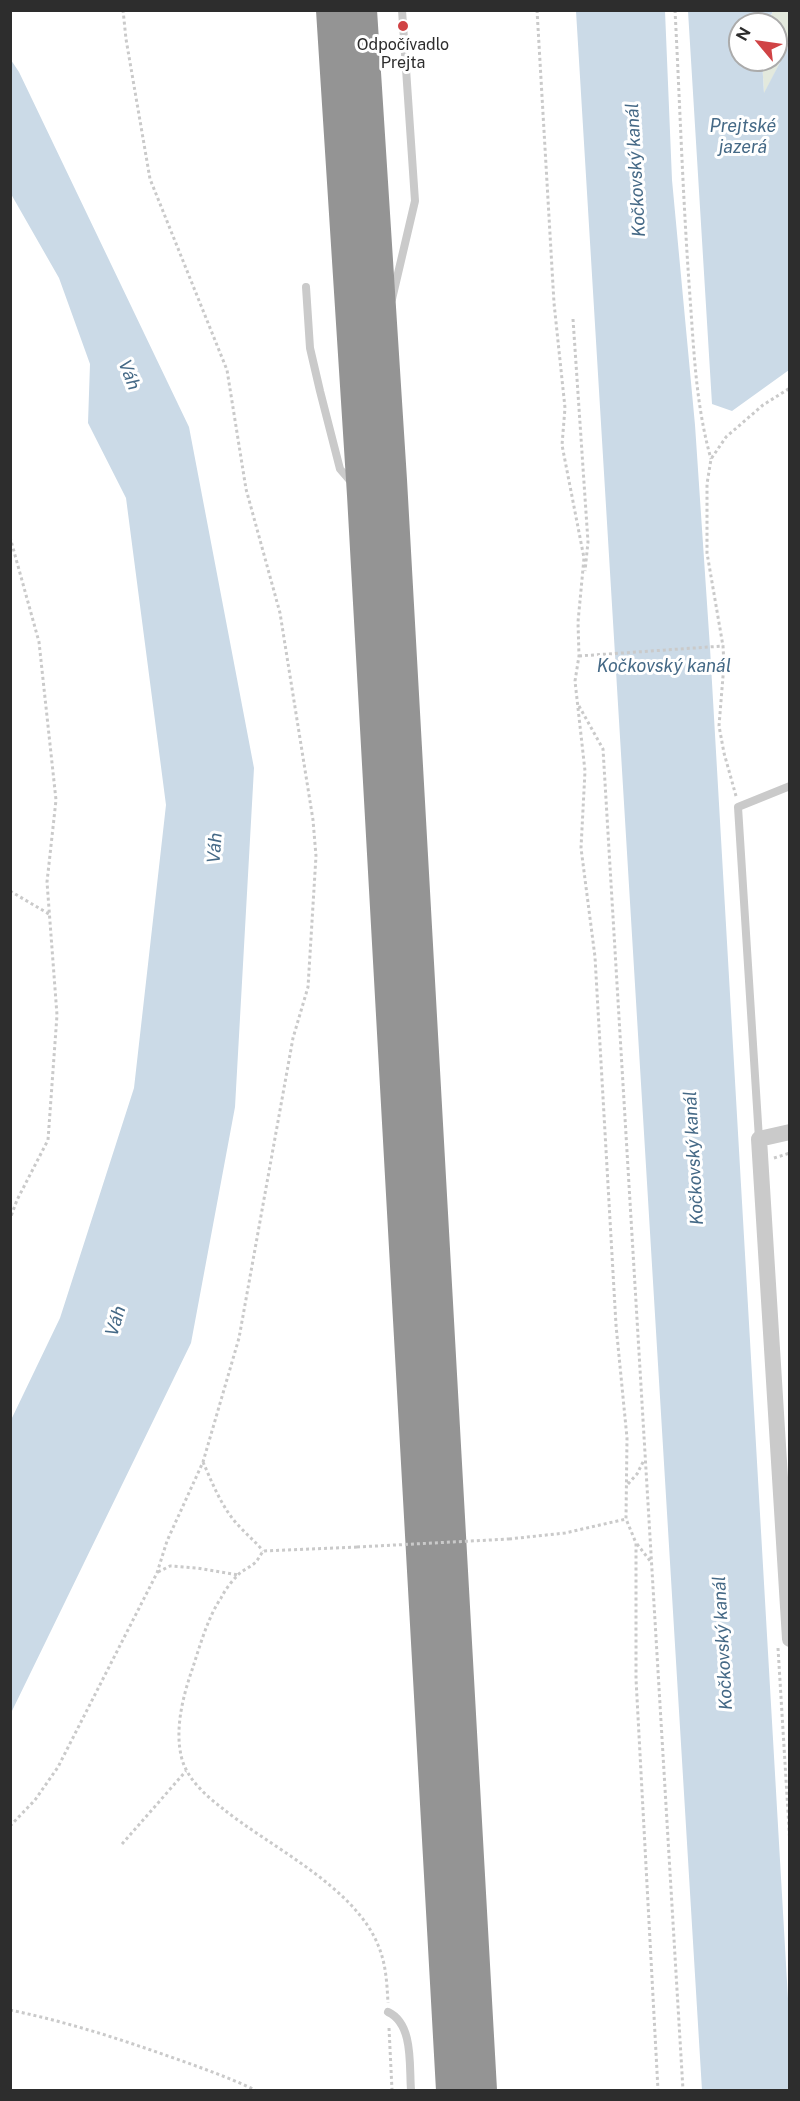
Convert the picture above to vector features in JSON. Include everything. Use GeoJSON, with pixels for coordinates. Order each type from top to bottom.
{"type":"FeatureCollection","features":[{"type":"Feature","properties":{"kind":"highway"},"geometry":{"type":"LineString","coordinates":[[332,10],[363,495],[452,2091]]}},
{"type":"Feature","properties":{"kind":"highway"},"geometry":{"type":"LineString","coordinates":[[361,10],[382,338],[481,2091]]}},
{"type":"Feature","properties":{"kind":"street"},"geometry":{"type":"LineString","coordinates":[[789,1132],[759,1139],[789,1640]]}},
{"type":"Feature","properties":{"kind":"lane"},"geometry":{"type":"LineString","coordinates":[[382,338],[415,201],[402,10]]}},
{"type":"Feature","properties":{"kind":"lane"},"geometry":{"type":"LineString","coordinates":[[306,287],[310,348],[340,469],[363,495]]}},
{"type":"Feature","properties":{"kind":"lane"},"geometry":{"type":"LineString","coordinates":[[759,1139],[738,807],[789,786]]}},
{"type":"Feature","properties":{"kind":"lane"},"geometry":{"type":"LineString","coordinates":[[388,2012],[397,2016],[405,2031],[411,2091]]}},
{"type":"Feature","properties":{"kind":"path"},"geometry":{"type":"LineString","coordinates":[[10,1826],[35,1800],[58,1767],[157,1573],[167,1541],[203,1462],[239,1338],[293,1038],[308,987],[316,856],[313,820],[280,613],[246,489],[227,370],[150,178],[123,10]]}},
{"type":"Feature","properties":{"kind":"path"},"geometry":{"type":"LineString","coordinates":[[537,10],[554,303],[565,408],[562,445],[584,558],[583,579]]}},
{"type":"Feature","properties":{"kind":"path"},"geometry":{"type":"LineString","coordinates":[[675,10],[688,270],[697,394],[700,417],[711,459],[706,500],[707,553],[723,646],[724,664],[719,726],[723,753],[738,807]]}},
{"type":"Feature","properties":{"kind":"path"},"geometry":{"type":"LineString","coordinates":[[573,319],[588,542],[578,622],[579,656],[575,681],[585,771],[581,848],[595,957],[616,1325],[627,1438],[626,1519],[636,1543],[651,1562]]}},
{"type":"Feature","properties":{"kind":"path"},"geometry":{"type":"LineString","coordinates":[[711,459],[726,437],[789,388]]}},
{"type":"Feature","properties":{"kind":"path"},"geometry":{"type":"LineString","coordinates":[[10,537],[39,642],[56,800],[47,882],[57,1015],[48,1140],[16,1200],[10,1219]]}},
{"type":"Feature","properties":{"kind":"path"},"geometry":{"type":"LineString","coordinates":[[579,656],[723,646]]}},
{"type":"Feature","properties":{"kind":"path"},"geometry":{"type":"LineString","coordinates":[[577,702],[603,749],[683,2091]]}},
{"type":"Feature","properties":{"kind":"path"},"geometry":{"type":"LineString","coordinates":[[10,891],[50,914]]}},
{"type":"Feature","properties":{"kind":"path"},"geometry":{"type":"LineString","coordinates":[[627,1486],[637,1474],[644,1460]]}},
{"type":"Feature","properties":{"kind":"path"},"geometry":{"type":"LineString","coordinates":[[203,1462],[214,1488],[229,1513],[263,1551]]}},
{"type":"Feature","properties":{"kind":"path"},"geometry":{"type":"LineString","coordinates":[[263,1551],[509,1539],[565,1533],[626,1519]]}},
{"type":"Feature","properties":{"kind":"path"},"geometry":{"type":"LineString","coordinates":[[636,1543],[636,1679],[658,2091]]}},
{"type":"Feature","properties":{"kind":"path"},"geometry":{"type":"LineString","coordinates":[[263,1551],[254,1564],[238,1575],[215,1608],[189,1678],[179,1725],[181,1755],[186,1771],[214,1802],[242,1825],[319,1877],[350,1903],[363,1918],[379,1946],[384,1966],[392,2091]]}},
{"type":"Feature","properties":{"kind":"path"},"geometry":{"type":"LineString","coordinates":[[157,1573],[170,1566],[238,1575]]}},
{"type":"Feature","properties":{"kind":"path"},"geometry":{"type":"LineString","coordinates":[[122,1844],[186,1771]]}},
{"type":"Feature","properties":{"kind":"path"},"geometry":{"type":"LineString","coordinates":[[10,2010],[119,2039],[230,2078],[255,2091]]}},
{"type":"Feature","properties":{"kind":"shaded area"},"geometry":{"type":"Polygon","coordinates":[[[789,11],[788,47],[788,12],[773,12],[789,11]]]}},
{"type":"Feature","properties":{"kind":"shaded area"},"geometry":{"type":"Polygon","coordinates":[[[763,72],[775,72],[764,94],[763,72]]]}},
{"type":"Feature","properties":{"kind":"water","name":"Kočkovský kanál"},"geometry":{"type":"Polygon","coordinates":[[[576,11],[665,11],[672,180],[695,425],[710,648],[789,2016],[789,2090],[702,2090],[576,11]]]}},
{"type":"Feature","properties":{"kind":"water","name":"Prejtské jazerá"},"geometry":{"type":"Polygon","coordinates":[[[688,11],[773,11],[728,12],[728,72],[763,72],[764,93],[775,72],[788,72],[789,45],[789,370],[732,411],[712,404],[688,11]]]}},
{"type":"Feature","properties":{"kind":"water","name":"Váh"},"geometry":{"type":"Polygon","coordinates":[[[11,60],[19,72],[189,427],[254,768],[235,1107],[191,1343],[11,1713],[11,1420],[60,1318],[134,1088],[166,805],[126,498],[88,423],[90,364],[59,278],[11,194],[11,60]]]}},
{"type":"Feature","properties":{"kind":"place","name":"Odpočívadlo Prejta"},"geometry":{"type":"Point","coordinates":[403,26]}}]}
